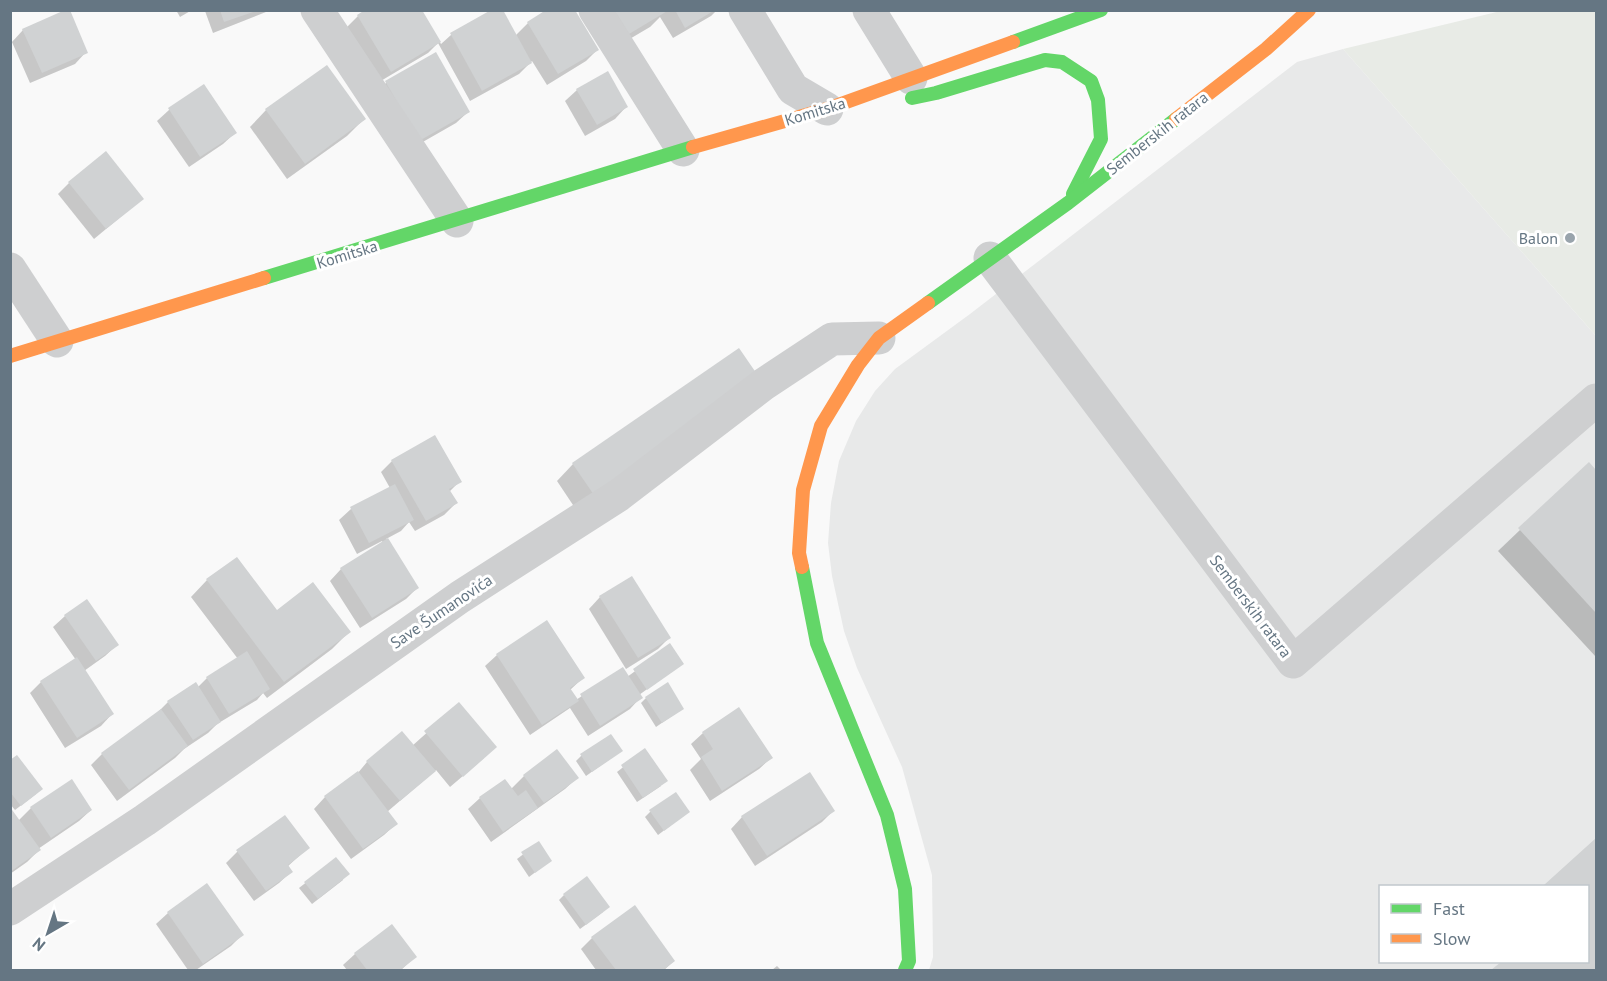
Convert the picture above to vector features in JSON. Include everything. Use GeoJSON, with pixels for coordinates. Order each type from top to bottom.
{"type":"FeatureCollection","features":[{"type":"Feature","properties":{"kind":"main road","name":"Komitska"},"geometry":{"type":"LineString","coordinates":[[10,356],[683,150],[827,109],[897,95],[1101,10]]}},
{"type":"Feature","properties":{"kind":"main road","name":"Semberskih ratara"},"geometry":{"type":"LineString","coordinates":[[905,970],[909,961],[905,889],[887,815],[817,643],[800,553],[803,490],[821,426],[858,365],[879,338],[1068,203],[1266,49],[1309,10]]}},
{"type":"Feature","properties":{"kind":"main road"},"geometry":{"type":"LineString","coordinates":[[1266,49],[1269,27]]}},
{"type":"Feature","properties":{"kind":"main road"},"geometry":{"type":"LineString","coordinates":[[827,109],[897,95],[936,93],[1045,60],[1062,62],[1091,81],[1098,100],[1101,139],[1068,203]]}},
{"type":"Feature","properties":{"kind":"street"},"geometry":{"type":"LineString","coordinates":[[317,10],[457,221]]}},
{"type":"Feature","properties":{"kind":"street"},"geometry":{"type":"LineString","coordinates":[[595,10],[683,150]]}},
{"type":"Feature","properties":{"kind":"street"},"geometry":{"type":"LineString","coordinates":[[745,10],[794,89],[827,109]]}},
{"type":"Feature","properties":{"kind":"street"},"geometry":{"type":"LineString","coordinates":[[870,10],[897,95]]}},
{"type":"Feature","properties":{"kind":"street","name":"Semberskih ratara"},"geometry":{"type":"LineString","coordinates":[[990,258],[1293,662],[1596,400]]}},
{"type":"Feature","properties":{"kind":"street"},"geometry":{"type":"LineString","coordinates":[[10,269],[57,341]]}},
{"type":"Feature","properties":{"kind":"street","name":"Save Šumanovića"},"geometry":{"type":"LineString","coordinates":[[10,909],[145,820],[460,597],[619,495],[764,384],[832,339],[879,338]]}},
{"type":"Feature","properties":{"kind":"shaded area"},"geometry":{"type":"Polygon","coordinates":[[[1505,10],[1596,11],[1596,336],[1343,49],[1505,10]]]}},
{"type":"Feature","properties":{"kind":"shaded area"},"geometry":{"type":"Polygon","coordinates":[[[1343,49],[1596,336],[1596,970],[929,970],[933,957],[932,875],[902,767],[857,668],[844,631],[832,576],[828,543],[831,503],[839,461],[856,421],[875,391],[895,369],[970,314],[1297,62],[1343,49]]]}},
{"type":"Feature","properties":{"kind":"building"},"geometry":{"type":"Polygon","coordinates":[[[65,10],[70,10],[88,53],[42,73],[22,29],[65,10]]]}},
{"type":"Feature","properties":{"kind":"building"},"geometry":{"type":"Polygon","coordinates":[[[220,10],[256,10],[256,11],[224,22],[220,10]]]}},
{"type":"Feature","properties":{"kind":"building"},"geometry":{"type":"Polygon","coordinates":[[[365,10],[422,10],[441,42],[391,72],[357,15],[365,10]]]}},
{"type":"Feature","properties":{"kind":"building"},"geometry":{"type":"Polygon","coordinates":[[[491,10],[503,10],[532,63],[482,91],[450,33],[491,10]]]}},
{"type":"Feature","properties":{"kind":"building"},"geometry":{"type":"Polygon","coordinates":[[[546,10],[575,10],[599,50],[558,74],[527,22],[546,10]]]}},
{"type":"Feature","properties":{"kind":"building"},"geometry":{"type":"Polygon","coordinates":[[[614,10],[669,10],[629,34],[614,10]]]}},
{"type":"Feature","properties":{"kind":"building"},"geometry":{"type":"Polygon","coordinates":[[[675,10],[715,10],[685,28],[675,10]]]}},
{"type":"Feature","properties":{"kind":"building"},"geometry":{"type":"Polygon","coordinates":[[[436,52],[470,112],[419,141],[385,81],[436,52]]]}},
{"type":"Feature","properties":{"kind":"building"},"geometry":{"type":"Polygon","coordinates":[[[327,65],[366,119],[305,164],[265,109],[327,65]]]}},
{"type":"Feature","properties":{"kind":"building"},"geometry":{"type":"Polygon","coordinates":[[[608,71],[628,107],[597,125],[576,89],[608,71]]]}},
{"type":"Feature","properties":{"kind":"building"},"geometry":{"type":"Polygon","coordinates":[[[204,84],[237,133],[200,157],[168,108],[204,84]]]}},
{"type":"Feature","properties":{"kind":"building"},"geometry":{"type":"Polygon","coordinates":[[[106,151],[144,199],[106,229],[68,182],[106,151]]]}},
{"type":"Feature","properties":{"kind":"building"},"geometry":{"type":"Polygon","coordinates":[[[739,348],[761,380],[594,495],[572,463],[739,348]]]}},
{"type":"Feature","properties":{"kind":"building"},"geometry":{"type":"Polygon","coordinates":[[[435,435],[462,482],[449,489],[458,503],[426,521],[391,460],[435,435]]]}},
{"type":"Feature","properties":{"kind":"building"},"geometry":{"type":"Polygon","coordinates":[[[1589,462],[1596,470],[1596,613],[1518,528],[1589,462]]]}},
{"type":"Feature","properties":{"kind":"building"},"geometry":{"type":"Polygon","coordinates":[[[395,484],[414,520],[369,543],[350,507],[395,484]]]}},
{"type":"Feature","properties":{"kind":"building"},"geometry":{"type":"Polygon","coordinates":[[[388,538],[419,588],[372,618],[340,568],[388,538]]]}},
{"type":"Feature","properties":{"kind":"building"},"geometry":{"type":"Polygon","coordinates":[[[237,557],[277,610],[313,582],[351,632],[284,682],[206,579],[237,557]]]}},
{"type":"Feature","properties":{"kind":"building"},"geometry":{"type":"Polygon","coordinates":[[[632,576],[671,638],[638,658],[599,596],[632,576]]]}},
{"type":"Feature","properties":{"kind":"building"},"geometry":{"type":"Polygon","coordinates":[[[87,599],[119,645],[96,661],[64,615],[87,599]]]}},
{"type":"Feature","properties":{"kind":"building"},"geometry":{"type":"Polygon","coordinates":[[[547,620],[585,678],[570,688],[579,701],[542,725],[496,654],[547,620]]]}},
{"type":"Feature","properties":{"kind":"building"},"geometry":{"type":"Polygon","coordinates":[[[670,643],[684,664],[647,690],[633,669],[670,643]]]}},
{"type":"Feature","properties":{"kind":"building"},"geometry":{"type":"Polygon","coordinates":[[[247,651],[270,689],[229,714],[206,677],[247,651]]]}},
{"type":"Feature","properties":{"kind":"building"},"geometry":{"type":"Polygon","coordinates":[[[77,657],[114,714],[77,738],[40,681],[77,657]]]}},
{"type":"Feature","properties":{"kind":"building"},"geometry":{"type":"Polygon","coordinates":[[[623,667],[643,698],[600,726],[580,694],[623,667]]]}},
{"type":"Feature","properties":{"kind":"building"},"geometry":{"type":"Polygon","coordinates":[[[196,682],[221,722],[193,740],[167,701],[196,682]]]}},
{"type":"Feature","properties":{"kind":"building"},"geometry":{"type":"Polygon","coordinates":[[[668,682],[684,709],[662,723],[645,697],[668,682]]]}},
{"type":"Feature","properties":{"kind":"building"},"geometry":{"type":"Polygon","coordinates":[[[459,702],[497,747],[463,777],[424,731],[459,702]]]}},
{"type":"Feature","properties":{"kind":"building"},"geometry":{"type":"Polygon","coordinates":[[[739,707],[773,758],[722,791],[701,757],[713,749],[702,732],[739,707]]]}},
{"type":"Feature","properties":{"kind":"building"},"geometry":{"type":"Polygon","coordinates":[[[161,709],[188,746],[129,790],[101,753],[161,709]]]}},
{"type":"Feature","properties":{"kind":"building"},"geometry":{"type":"Polygon","coordinates":[[[402,731],[436,771],[400,801],[366,761],[402,731]]]}},
{"type":"Feature","properties":{"kind":"building"},"geometry":{"type":"Polygon","coordinates":[[[611,734],[623,751],[592,772],[580,754],[611,734]]]}},
{"type":"Feature","properties":{"kind":"building"},"geometry":{"type":"Polygon","coordinates":[[[645,748],[668,781],[643,798],[621,765],[645,748]]]}},
{"type":"Feature","properties":{"kind":"building"},"geometry":{"type":"Polygon","coordinates":[[[557,749],[579,778],[544,803],[523,775],[557,749]]]}},
{"type":"Feature","properties":{"kind":"building"},"geometry":{"type":"Polygon","coordinates":[[[17,755],[43,789],[21,806],[10,792],[10,760],[17,755]]]}},
{"type":"Feature","properties":{"kind":"building"},"geometry":{"type":"Polygon","coordinates":[[[358,771],[398,824],[363,849],[324,796],[358,771]]]}},
{"type":"Feature","properties":{"kind":"building"},"geometry":{"type":"Polygon","coordinates":[[[810,772],[835,811],[767,856],[741,816],[810,772]]]}},
{"type":"Feature","properties":{"kind":"building"},"geometry":{"type":"Polygon","coordinates":[[[72,779],[92,810],[51,838],[30,807],[72,779]]]}},
{"type":"Feature","properties":{"kind":"building"},"geometry":{"type":"Polygon","coordinates":[[[505,779],[518,796],[526,790],[538,808],[503,832],[479,797],[505,779]]]}},
{"type":"Feature","properties":{"kind":"building"},"geometry":{"type":"Polygon","coordinates":[[[676,792],[690,812],[664,831],[649,810],[676,792]]]}},
{"type":"Feature","properties":{"kind":"building"},"geometry":{"type":"Polygon","coordinates":[[[10,807],[41,850],[10,872],[10,807]]]}},
{"type":"Feature","properties":{"kind":"building"},"geometry":{"type":"Polygon","coordinates":[[[285,815],[310,848],[288,865],[293,872],[266,891],[236,850],[285,815]]]}},
{"type":"Feature","properties":{"kind":"building"},"geometry":{"type":"Polygon","coordinates":[[[1596,838],[1596,970],[1491,970],[1500,963],[1589,963],[1589,885],[1544,885],[1596,838]]]}},
{"type":"Feature","properties":{"kind":"building"},"geometry":{"type":"Polygon","coordinates":[[[539,841],[552,861],[535,873],[521,852],[539,841]]]}},
{"type":"Feature","properties":{"kind":"building"},"geometry":{"type":"Polygon","coordinates":[[[336,857],[350,874],[318,899],[304,882],[336,857]]]}},
{"type":"Feature","properties":{"kind":"building"},"geometry":{"type":"Polygon","coordinates":[[[587,876],[610,907],[586,925],[563,894],[587,876]]]}},
{"type":"Feature","properties":{"kind":"building"},"geometry":{"type":"Polygon","coordinates":[[[207,883],[244,935],[203,964],[167,912],[207,883]]]}},
{"type":"Feature","properties":{"kind":"building"},"geometry":{"type":"Polygon","coordinates":[[[635,905],[675,961],[663,970],[616,970],[591,937],[635,905]]]}},
{"type":"Feature","properties":{"kind":"building"},"geometry":{"type":"Polygon","coordinates":[[[392,924],[417,957],[400,970],[367,970],[354,953],[392,924]]]}},
{"type":"Feature","properties":{"kind":"traffic: fast"},"geometry":{"type":"LineString","coordinates":[[1013,42],[1101,10]]}},
{"type":"Feature","properties":{"kind":"traffic: fast"},"geometry":{"type":"LineString","coordinates":[[912,98],[1045,60],[1062,62],[1091,81],[1098,100],[1101,139],[1073,194]]}},
{"type":"Feature","properties":{"kind":"traffic: fast"},"geometry":{"type":"LineString","coordinates":[[928,303],[1068,203],[1176,119]]}},
{"type":"Feature","properties":{"kind":"traffic: fast"},"geometry":{"type":"LineString","coordinates":[[264,278],[693,147]]}},
{"type":"Feature","properties":{"kind":"traffic: fast"},"geometry":{"type":"LineString","coordinates":[[802,567],[817,643],[887,815],[905,889],[909,961],[905,970]]}},
{"type":"Feature","properties":{"kind":"traffic: slow"},"geometry":{"type":"LineString","coordinates":[[1176,119],[1266,49],[1309,10]]}},
{"type":"Feature","properties":{"kind":"traffic: slow"},"geometry":{"type":"LineString","coordinates":[[693,147],[827,109],[1013,42]]}},
{"type":"Feature","properties":{"kind":"traffic: slow"},"geometry":{"type":"LineString","coordinates":[[10,356],[264,278]]}},
{"type":"Feature","properties":{"kind":"traffic: slow"},"geometry":{"type":"LineString","coordinates":[[802,567],[799,553],[803,490],[821,426],[858,365],[879,338],[928,303]]}},
{"type":"Feature","properties":{"kind":"place","name":"Balon"},"geometry":{"type":"Point","coordinates":[1570,238]}}]}
